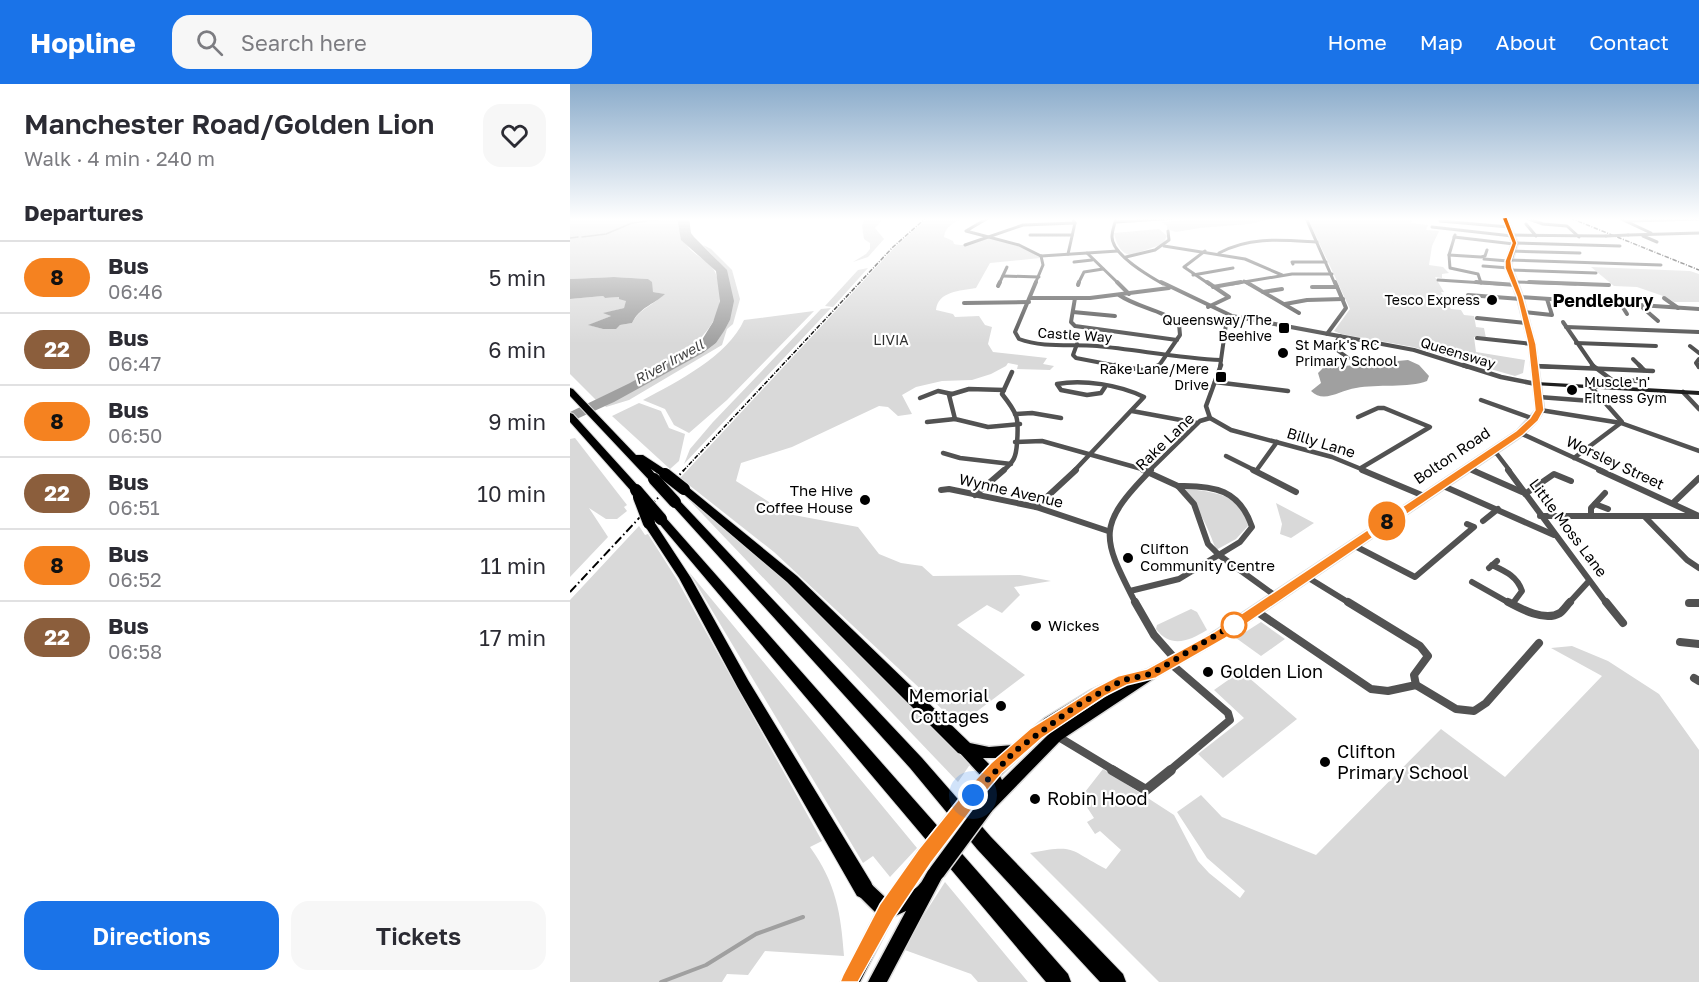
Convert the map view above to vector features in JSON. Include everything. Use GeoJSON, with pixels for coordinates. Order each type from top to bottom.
{"type":"FeatureCollection","features":[{"type":"Feature","properties":{"kind":"highway"},"geometry":{"type":"LineString","coordinates":[[570,391],[654,479],[792,579],[964,748]]}},
{"type":"Feature","properties":{"kind":"highway"},"geometry":{"type":"LineString","coordinates":[[570,416],[636,490],[743,684],[864,889]]}},
{"type":"Feature","properties":{"kind":"highway"},"geometry":{"type":"LineString","coordinates":[[628,450],[665,474],[680,496],[984,843],[1115,982]]}},
{"type":"Feature","properties":{"kind":"highway"},"geometry":{"type":"LineString","coordinates":[[655,521],[1060,982]]}},
{"type":"Feature","properties":{"kind":"main road"},"geometry":{"type":"LineString","coordinates":[[1509,260],[1508,265],[1516,284],[1532,344],[1540,410]]}},
{"type":"Feature","properties":{"kind":"main road"},"geometry":{"type":"LineString","coordinates":[[1536,384],[1699,393]]}},
{"type":"Feature","properties":{"kind":"main road","name":"Bolton Road"},"geometry":{"type":"LineString","coordinates":[[877,982],[937,872],[989,802],[1056,736],[1307,577],[1424,495],[1520,433],[1540,410]]}},
{"type":"Feature","properties":{"kind":"main road","name":"Bolton Road"},"geometry":{"type":"LineString","coordinates":[[850,982],[887,911],[924,857],[991,775],[1015,751],[1080,703],[1123,680],[1151,674]]}},
{"type":"Feature","properties":{"kind":"main road"},"geometry":{"type":"LineString","coordinates":[[964,748],[989,753],[1015,751]]}},
{"type":"Feature","properties":{"kind":"main road"},"geometry":{"type":"LineString","coordinates":[[964,748],[995,780],[996,788],[989,802]]}},
{"type":"Feature","properties":{"kind":"main road"},"geometry":{"type":"LineString","coordinates":[[864,889],[887,911],[923,894]]}},
{"type":"Feature","properties":{"kind":"street","name":"Castle Way"},"geometry":{"type":"LineString","coordinates":[[1042,260],[1043,265],[1039,277],[1016,332],[1017,338],[1030,343],[1077,344],[1166,356],[1221,360]]}},
{"type":"Feature","properties":{"kind":"street"},"geometry":{"type":"LineString","coordinates":[[1074,262],[1092,260],[1129,294]]}},
{"type":"Feature","properties":{"kind":"street"},"geometry":{"type":"LineString","coordinates":[[1130,260],[1169,288],[1207,307],[1232,316]]}},
{"type":"Feature","properties":{"kind":"street"},"geometry":{"type":"LineString","coordinates":[[1193,260],[1184,267],[1229,298],[1207,307]]}},
{"type":"Feature","properties":{"kind":"street"},"geometry":{"type":"LineString","coordinates":[[1247,260],[1282,275]]}},
{"type":"Feature","properties":{"kind":"street"},"geometry":{"type":"LineString","coordinates":[[1449,260],[1450,268],[1478,274],[1481,283]]}},
{"type":"Feature","properties":{"kind":"street"},"geometry":{"type":"LineString","coordinates":[[1488,260],[1508,265],[1596,273]]}},
{"type":"Feature","properties":{"kind":"street"},"geometry":{"type":"LineString","coordinates":[[1293,264],[1292,262],[1326,262],[1332,274],[1346,308],[1327,334]]}},
{"type":"Feature","properties":{"kind":"street"},"geometry":{"type":"LineString","coordinates":[[1483,266],[1661,265]]}},
{"type":"Feature","properties":{"kind":"street"},"geometry":{"type":"LineString","coordinates":[[998,286],[1007,267]]}},
{"type":"Feature","properties":{"kind":"street"},"geometry":{"type":"LineString","coordinates":[[1193,274],[1233,268]]}},
{"type":"Feature","properties":{"kind":"street"},"geometry":{"type":"LineString","coordinates":[[1078,285],[1084,272],[1103,269]]}},
{"type":"Feature","properties":{"kind":"street"},"geometry":{"type":"LineString","coordinates":[[1213,287],[1282,275],[1332,274]]}},
{"type":"Feature","properties":{"kind":"street"},"geometry":{"type":"LineString","coordinates":[[1003,276],[1039,277]]}},
{"type":"Feature","properties":{"kind":"street"},"geometry":{"type":"LineString","coordinates":[[1438,280],[1609,285]]}},
{"type":"Feature","properties":{"kind":"street"},"geometry":{"type":"LineString","coordinates":[[1244,281],[1299,313]]}},
{"type":"Feature","properties":{"kind":"street"},"geometry":{"type":"LineString","coordinates":[[1312,287],[1337,287]]}},
{"type":"Feature","properties":{"kind":"street"},"geometry":{"type":"LineString","coordinates":[[964,303],[1119,295],[1169,288]]}},
{"type":"Feature","properties":{"kind":"street"},"geometry":{"type":"LineString","coordinates":[[1263,292],[1282,289]]}},
{"type":"Feature","properties":{"kind":"street"},"geometry":{"type":"LineString","coordinates":[[1077,344],[1073,355],[1076,358],[1147,371],[1156,368],[1178,340],[1181,330],[1174,319],[1159,311],[1128,302],[1119,295]]}},
{"type":"Feature","properties":{"kind":"street"},"geometry":{"type":"LineString","coordinates":[[1468,295],[1547,299],[1643,308],[1699,309]]}},
{"type":"Feature","properties":{"kind":"street"},"geometry":{"type":"LineString","coordinates":[[1075,298],[1071,322],[1077,326],[1178,340]]}},
{"type":"Feature","properties":{"kind":"street"},"geometry":{"type":"LineString","coordinates":[[1664,298],[1679,309]]}},
{"type":"Feature","properties":{"kind":"street"},"geometry":{"type":"LineString","coordinates":[[1284,304],[1307,300],[1343,299]]}},
{"type":"Feature","properties":{"kind":"street"},"geometry":{"type":"LineString","coordinates":[[1524,312],[1552,315],[1547,299]]}},
{"type":"Feature","properties":{"kind":"street"},"geometry":{"type":"LineString","coordinates":[[1622,306],[1627,314]]}},
{"type":"Feature","properties":{"kind":"street"},"geometry":{"type":"LineString","coordinates":[[1643,308],[1658,321]]}},
{"type":"Feature","properties":{"kind":"street"},"geometry":{"type":"LineString","coordinates":[[1073,312],[1115,316]]}},
{"type":"Feature","properties":{"kind":"street","name":"Queensway"},"geometry":{"type":"LineString","coordinates":[[1232,316],[1414,350],[1501,377],[1536,384]]}},
{"type":"Feature","properties":{"kind":"street","name":"Rake Lane"},"geometry":{"type":"LineString","coordinates":[[1108,531],[1115,512],[1127,494],[1197,423],[1210,418],[1206,406],[1221,360],[1226,324],[1232,316]]}},
{"type":"Feature","properties":{"kind":"street"},"geometry":{"type":"LineString","coordinates":[[1477,318],[1526,323]]}},
{"type":"Feature","properties":{"kind":"street"},"geometry":{"type":"LineString","coordinates":[[1640,381],[1611,380],[1597,370],[1565,324],[1699,332]]}},
{"type":"Feature","properties":{"kind":"street"},"geometry":{"type":"LineString","coordinates":[[1340,336],[1333,347],[1348,358]]}},
{"type":"Feature","properties":{"kind":"street"},"geometry":{"type":"LineString","coordinates":[[1477,338],[1532,344]]}},
{"type":"Feature","properties":{"kind":"street"},"geometry":{"type":"LineString","coordinates":[[1576,342],[1656,346]]}},
{"type":"Feature","properties":{"kind":"street"},"geometry":{"type":"LineString","coordinates":[[1690,346],[1699,353]]}},
{"type":"Feature","properties":{"kind":"street"},"geometry":{"type":"LineString","coordinates":[[1632,359],[1644,370]]}},
{"type":"Feature","properties":{"kind":"street"},"geometry":{"type":"LineString","coordinates":[[1699,359],[1696,363],[1699,367]]}},
{"type":"Feature","properties":{"kind":"street"},"geometry":{"type":"LineString","coordinates":[[1535,366],[1653,371]]}},
{"type":"Feature","properties":{"kind":"street"},"geometry":{"type":"LineString","coordinates":[[975,495],[1011,464],[1018,452],[1015,442],[1020,424],[1002,394],[1012,372]]}},
{"type":"Feature","properties":{"kind":"street"},"geometry":{"type":"LineString","coordinates":[[1036,507],[1091,456],[1144,397],[1140,394],[1105,387],[1064,381],[1057,384],[1061,390],[1087,395],[1101,393],[1105,387]]}},
{"type":"Feature","properties":{"kind":"street"},"geometry":{"type":"LineString","coordinates":[[1215,382],[1288,391]]}},
{"type":"Feature","properties":{"kind":"street"},"geometry":{"type":"LineString","coordinates":[[1592,388],[1621,423]]}},
{"type":"Feature","properties":{"kind":"street"},"geometry":{"type":"LineString","coordinates":[[920,398],[938,391],[952,394],[969,389],[1004,390]]}},
{"type":"Feature","properties":{"kind":"street"},"geometry":{"type":"LineString","coordinates":[[1683,392],[1699,409]]}},
{"type":"Feature","properties":{"kind":"street"},"geometry":{"type":"LineString","coordinates":[[952,394],[949,395],[955,419]]}},
{"type":"Feature","properties":{"kind":"street"},"geometry":{"type":"LineString","coordinates":[[1539,397],[1604,402]]}},
{"type":"Feature","properties":{"kind":"street"},"geometry":{"type":"LineString","coordinates":[[1481,400],[1534,419]]}},
{"type":"Feature","properties":{"kind":"street"},"geometry":{"type":"LineString","coordinates":[[1358,417],[1378,408],[1384,408],[1430,428],[1360,468]]}},
{"type":"Feature","properties":{"kind":"street"},"geometry":{"type":"LineString","coordinates":[[1540,410],[1621,423],[1699,451]]}},
{"type":"Feature","properties":{"kind":"street"},"geometry":{"type":"LineString","coordinates":[[1132,411],[1197,423]]}},
{"type":"Feature","properties":{"kind":"street"},"geometry":{"type":"LineString","coordinates":[[1015,414],[1032,413],[1061,418]]}},
{"type":"Feature","properties":{"kind":"street","name":"Billy Lane"},"geometry":{"type":"LineString","coordinates":[[1210,418],[1232,430],[1326,455],[1424,495]]}},
{"type":"Feature","properties":{"kind":"street"},"geometry":{"type":"LineString","coordinates":[[927,422],[955,419],[988,427],[1020,424]]}},
{"type":"Feature","properties":{"kind":"street"},"geometry":{"type":"LineString","coordinates":[[1574,458],[1621,423]]}},
{"type":"Feature","properties":{"kind":"street","name":"Worsley Street"},"geometry":{"type":"LineString","coordinates":[[1520,433],[1699,516]]}},
{"type":"Feature","properties":{"kind":"street"},"geometry":{"type":"LineString","coordinates":[[1015,442],[1042,441],[1151,472],[1178,486],[1194,504],[1208,544],[1219,555],[1277,597]]}},
{"type":"Feature","properties":{"kind":"street"},"geometry":{"type":"LineString","coordinates":[[1256,471],[1277,442]]}},
{"type":"Feature","properties":{"kind":"street","name":"Little Moss Lane"},"geometry":{"type":"LineString","coordinates":[[1490,451],[1497,454],[1589,582],[1623,623]]}},
{"type":"Feature","properties":{"kind":"street"},"geometry":{"type":"LineString","coordinates":[[943,453],[966,460],[997,460],[1011,464]]}},
{"type":"Feature","properties":{"kind":"street"},"geometry":{"type":"LineString","coordinates":[[1226,456],[1296,492]]}},
{"type":"Feature","properties":{"kind":"street"},"geometry":{"type":"LineString","coordinates":[[1466,468],[1485,474],[1526,494],[1554,474],[1571,481]]}},
{"type":"Feature","properties":{"kind":"street"},"geometry":{"type":"LineString","coordinates":[[1673,503],[1699,478]]}},
{"type":"Feature","properties":{"kind":"street"},"geometry":{"type":"LineString","coordinates":[[1441,484],[1557,536]]}},
{"type":"Feature","properties":{"kind":"street"},"geometry":{"type":"LineString","coordinates":[[1130,591],[1179,579],[1240,542],[1252,526],[1248,510],[1235,497],[1214,488],[1197,485],[1178,486]]}},
{"type":"Feature","properties":{"kind":"street","name":"Wynne Avenue"},"geometry":{"type":"LineString","coordinates":[[941,490],[949,489],[1036,507],[1108,531]]}},
{"type":"Feature","properties":{"kind":"street"},"geometry":{"type":"LineString","coordinates":[[1591,516],[1591,508],[1605,493]]}},
{"type":"Feature","properties":{"kind":"street"},"geometry":{"type":"LineString","coordinates":[[1595,504],[1608,509]]}},
{"type":"Feature","properties":{"kind":"street"},"geometry":{"type":"LineString","coordinates":[[1483,521],[1498,509]]}},
{"type":"Feature","properties":{"kind":"street"},"geometry":{"type":"LineString","coordinates":[[1540,516],[1699,516]]}},
{"type":"Feature","properties":{"kind":"street"},"geometry":{"type":"LineString","coordinates":[[1645,516],[1687,560],[1699,568]]}},
{"type":"Feature","properties":{"kind":"street"},"geometry":{"type":"LineString","coordinates":[[1353,545],[1415,577],[1474,527],[1467,524]]}},
{"type":"Feature","properties":{"kind":"street"},"geometry":{"type":"LineString","coordinates":[[1056,736],[1146,790],[1230,720],[1228,713],[1173,662],[1156,641],[1110,551],[1108,531]]}},
{"type":"Feature","properties":{"kind":"street"},"geometry":{"type":"LineString","coordinates":[[1492,565],[1514,577],[1521,585],[1522,591],[1513,603]]}},
{"type":"Feature","properties":{"kind":"street"},"geometry":{"type":"LineString","coordinates":[[1307,577],[1425,651],[1428,656],[1414,675],[1416,685],[1456,709],[1474,711],[1486,703],[1539,643]]}},
{"type":"Feature","properties":{"kind":"street"},"geometry":{"type":"LineString","coordinates":[[1473,585],[1538,615],[1555,616],[1589,582]]}},
{"type":"Feature","properties":{"kind":"street"},"geometry":{"type":"LineString","coordinates":[[1689,603],[1699,603]]}},
{"type":"Feature","properties":{"kind":"street"},"geometry":{"type":"LineString","coordinates":[[1256,611],[1371,689],[1382,693],[1395,692],[1416,685]]}},
{"type":"Feature","properties":{"kind":"street"},"geometry":{"type":"LineString","coordinates":[[1680,642],[1695,641]]}},
{"type":"Feature","properties":{"kind":"green space"},"geometry":{"type":"Polygon","coordinates":[[[570,260],[704,260],[715,272],[720,296],[715,318],[702,337],[683,353],[661,368],[596,400],[570,374],[570,299],[603,296],[605,298],[619,297],[627,301],[624,308],[605,313],[611,316],[589,325],[603,329],[615,329],[620,325],[632,323],[639,314],[664,294],[653,292],[648,279],[614,277],[570,279],[570,260]]]}},
{"type":"Feature","properties":{"kind":"green space"},"geometry":{"type":"Polygon","coordinates":[[[722,260],[732,270],[740,299],[733,324],[727,329],[722,345],[629,400],[606,407],[703,353],[716,343],[730,320],[718,261],[722,260]]]}},
{"type":"Feature","properties":{"kind":"green space","name":"LIVIA"},"geometry":{"type":"Polygon","coordinates":[[[883,260],[1021,260],[990,263],[976,288],[945,295],[936,310],[953,314],[955,317],[979,316],[985,325],[992,327],[988,344],[993,352],[1047,358],[1043,364],[1054,366],[1050,370],[1017,369],[1018,365],[1008,363],[991,374],[972,380],[942,381],[916,387],[902,395],[912,414],[898,416],[888,407],[879,406],[792,447],[741,463],[736,481],[769,502],[772,511],[858,527],[879,554],[901,563],[922,566],[933,576],[1020,575],[1051,581],[1014,587],[1020,595],[1002,613],[987,605],[957,625],[1025,675],[959,725],[774,552],[680,478],[883,260]]]}},
{"type":"Feature","properties":{"kind":"green space"},"geometry":{"type":"Polygon","coordinates":[[[1327,260],[1430,260],[1429,265],[1443,267],[1449,273],[1442,274],[1442,278],[1435,277],[1451,309],[1461,310],[1464,315],[1474,316],[1476,327],[1484,328],[1486,338],[1474,337],[1476,352],[1525,360],[1523,373],[1515,376],[1413,347],[1334,331],[1350,309],[1327,260]]]}},
{"type":"Feature","properties":{"kind":"green space"},"geometry":{"type":"Polygon","coordinates":[[[1591,267],[1690,271],[1699,274],[1699,302],[1674,302],[1637,287],[1614,286],[1591,267]]]}},
{"type":"Feature","properties":{"kind":"green space"},"geometry":{"type":"Polygon","coordinates":[[[868,268],[833,307],[825,306],[858,270],[868,268]]]}},
{"type":"Feature","properties":{"kind":"green space"},"geometry":{"type":"Polygon","coordinates":[[[831,308],[684,464],[690,449],[713,422],[821,309],[831,308]]]}},
{"type":"Feature","properties":{"kind":"green space"},"geometry":{"type":"Polygon","coordinates":[[[814,311],[727,400],[689,433],[674,425],[665,409],[643,400],[686,376],[714,356],[736,333],[744,320],[814,311]]]}},
{"type":"Feature","properties":{"kind":"green space"},"geometry":{"type":"Polygon","coordinates":[[[639,403],[661,411],[669,428],[685,434],[679,461],[670,469],[612,416],[639,403]]]}},
{"type":"Feature","properties":{"kind":"green space"},"geometry":{"type":"Polygon","coordinates":[[[575,438],[627,505],[624,507],[627,511],[617,519],[606,519],[589,508],[608,537],[570,577],[570,439],[575,438]]]}},
{"type":"Feature","properties":{"kind":"green space"},"geometry":{"type":"Polygon","coordinates":[[[1183,489],[1199,490],[1226,497],[1245,512],[1248,526],[1236,539],[1216,550],[1194,503],[1183,489]]]}},
{"type":"Feature","properties":{"kind":"green space"},"geometry":{"type":"Polygon","coordinates":[[[690,498],[808,601],[971,763],[958,782],[688,499],[690,498]]]}},
{"type":"Feature","properties":{"kind":"green space"},"geometry":{"type":"Polygon","coordinates":[[[1276,503],[1314,523],[1291,538],[1280,534],[1282,524],[1276,503]]]}},
{"type":"Feature","properties":{"kind":"green space"},"geometry":{"type":"Polygon","coordinates":[[[639,526],[645,535],[648,534],[676,578],[822,841],[810,847],[826,873],[836,899],[844,956],[765,951],[748,975],[727,974],[722,982],[570,982],[570,600],[639,526]]]}},
{"type":"Feature","properties":{"kind":"green space"},"geometry":{"type":"Polygon","coordinates":[[[689,572],[917,848],[890,877],[873,856],[863,863],[689,572]]]}},
{"type":"Feature","properties":{"kind":"green space"},"geometry":{"type":"Polygon","coordinates":[[[1191,609],[1197,612],[1207,630],[1187,640],[1174,641],[1156,629],[1157,625],[1191,609]]]}},
{"type":"Feature","properties":{"kind":"green space"},"geometry":{"type":"Polygon","coordinates":[[[1261,622],[1285,639],[1261,656],[1236,638],[1261,622]]]}},
{"type":"Feature","properties":{"kind":"green space"},"geometry":{"type":"Polygon","coordinates":[[[1572,646],[1608,661],[1659,694],[1699,750],[1699,982],[1159,982],[1030,853],[1056,849],[1071,850],[1106,869],[1121,850],[1100,831],[1095,834],[1087,822],[1094,818],[1083,801],[1089,794],[1085,792],[1103,769],[1174,815],[1198,861],[1240,898],[1245,891],[1207,858],[1177,812],[1201,795],[1222,817],[1316,855],[1441,729],[1505,777],[1602,676],[1551,648],[1572,646]]]}},
{"type":"Feature","properties":{"kind":"green space"},"geometry":{"type":"Polygon","coordinates":[[[1241,671],[1297,719],[1223,778],[1198,754],[1244,718],[1214,690],[1241,671]]]}},
{"type":"Feature","properties":{"kind":"green space"},"geometry":{"type":"Polygon","coordinates":[[[945,882],[1028,982],[978,982],[971,974],[902,949],[945,882]]]}},
{"type":"Feature","properties":{"kind":"water","name":"River Irwell"},"geometry":{"type":"Polygon","coordinates":[[[703,260],[717,260],[727,270],[734,301],[730,320],[716,343],[703,353],[614,402],[570,422],[570,412],[630,383],[700,343],[713,322],[720,301],[716,271],[703,260]]]}},
{"type":"Feature","properties":{"kind":"water"},"geometry":{"type":"Polygon","coordinates":[[[614,277],[648,279],[652,282],[653,292],[665,294],[643,310],[632,323],[620,325],[616,329],[603,329],[588,325],[611,316],[603,313],[624,308],[626,301],[619,297],[605,298],[603,296],[570,299],[570,279],[614,277]]]}},
{"type":"Feature","properties":{"kind":"water"},"geometry":{"type":"Polygon","coordinates":[[[1408,360],[1419,365],[1429,376],[1427,381],[1356,388],[1327,396],[1316,395],[1311,391],[1321,383],[1318,373],[1323,368],[1408,360]]]}},
{"type":"Feature","properties":{"kind":"waterway"},"geometry":{"type":"LineString","coordinates":[[661,982],[706,965],[756,934],[803,917]]}},
{"type":"Feature","properties":{"kind":"railway"},"geometry":{"type":"LineString","coordinates":[[683,471],[881,260]]}},
{"type":"Feature","properties":{"kind":"railway"},"geometry":{"type":"LineString","coordinates":[[1674,260],[1699,270]]}},
{"type":"Feature","properties":{"kind":"railway"},"geometry":{"type":"LineString","coordinates":[[570,592],[684,470]]}},
{"type":"Feature","properties":{"kind":"bus line","name":"8"},"geometry":{"type":"LineString","coordinates":[[850,982],[887,911],[924,857],[996,768],[1015,751],[1037,733],[1100,692],[1123,680],[1151,674],[1219,635],[1520,433],[1534,419],[1540,410],[1532,344],[1508,260]]}},
{"type":"Feature","properties":{"kind":"place","name":"Tesco Express"},"geometry":{"type":"Point","coordinates":[1492,300]}},
{"type":"Feature","properties":{"kind":"place","name":"Queensway/The Beehive"},"geometry":{"type":"Point","coordinates":[1284,328]}},
{"type":"Feature","properties":{"kind":"place","name":"St Mark's RC Primary School"},"geometry":{"type":"Point","coordinates":[1283,353]}},
{"type":"Feature","properties":{"kind":"place","name":"Rake Lane/Mere Drive"},"geometry":{"type":"Point","coordinates":[1221,377]}},
{"type":"Feature","properties":{"kind":"place","name":"Muscle 'n' Fitness Gym"},"geometry":{"type":"Point","coordinates":[1572,390]}},
{"type":"Feature","properties":{"kind":"place","name":"The Hive Coffee House"},"geometry":{"type":"Point","coordinates":[865,500]}},
{"type":"Feature","properties":{"kind":"place","name":"Clifton Community Centre"},"geometry":{"type":"Point","coordinates":[1128,558]}},
{"type":"Feature","properties":{"kind":"place","name":"Wickes"},"geometry":{"type":"Point","coordinates":[1036,626]}},
{"type":"Feature","properties":{"kind":"place","name":"Golden Lion"},"geometry":{"type":"Point","coordinates":[1208,672]}},
{"type":"Feature","properties":{"kind":"place","name":"Memorial Cottages"},"geometry":{"type":"Point","coordinates":[1001,706]}},
{"type":"Feature","properties":{"kind":"place","name":"Clifton Primary School"},"geometry":{"type":"Point","coordinates":[1325,762]}},
{"type":"Feature","properties":{"kind":"place","name":"Robin Hood"},"geometry":{"type":"Point","coordinates":[1035,799]}},
{"type":"Feature","properties":{"kind":"district","name":"Pendlebury"},"geometry":{"type":"Point","coordinates":[1603,301]}},
{"type":"Feature","properties":{"kind":"route"},"geometry":{"type":"LineString","coordinates":[[973,795],[996,768],[1015,751],[1076,706],[1123,680],[1151,674],[1238,622],[1234,625]]}}]}
